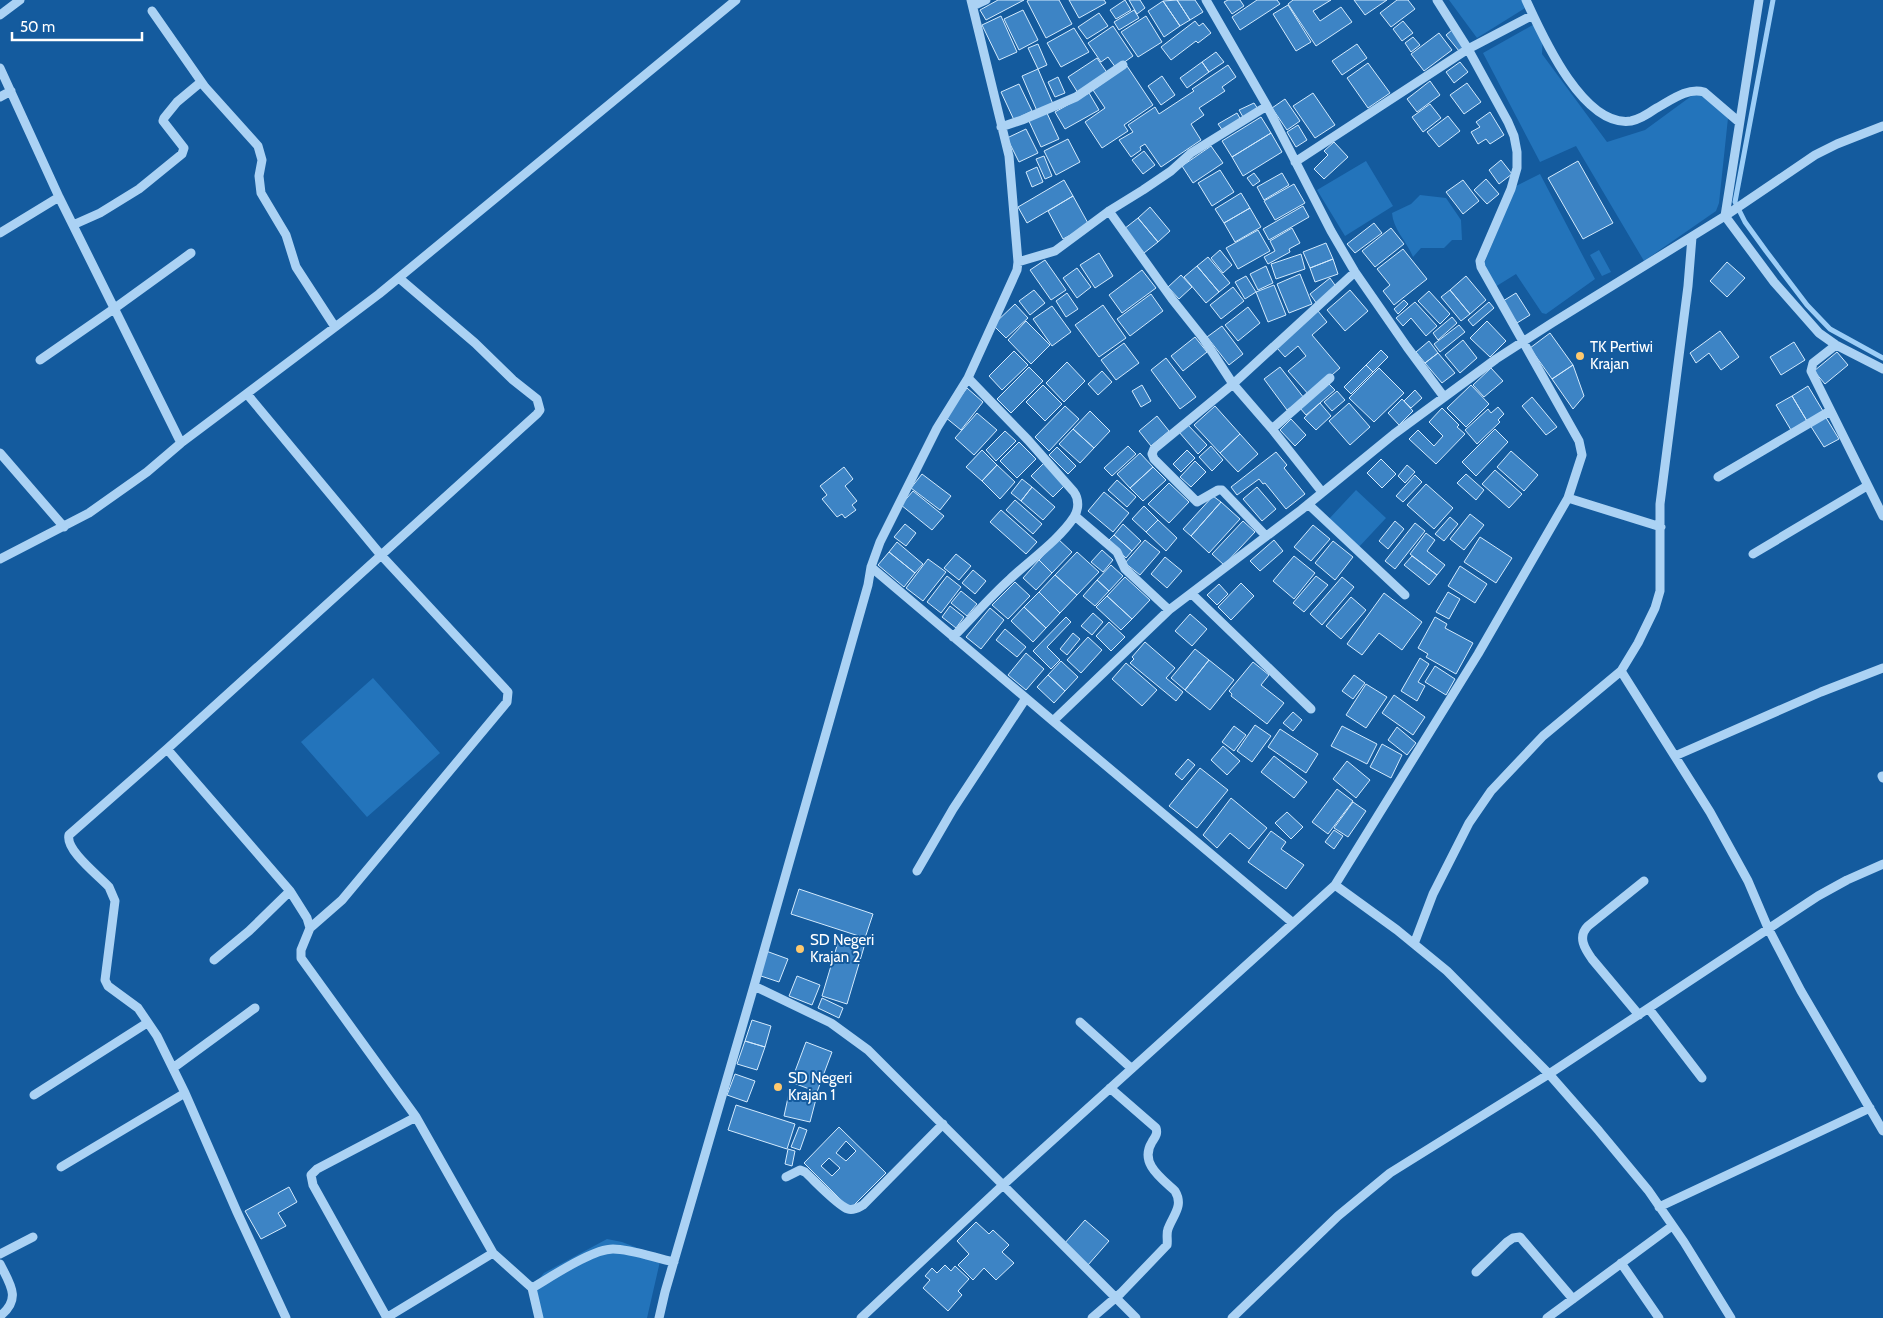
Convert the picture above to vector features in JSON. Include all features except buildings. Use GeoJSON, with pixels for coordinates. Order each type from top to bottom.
{"type":"FeatureCollection","features":[{"type":"Feature","properties":{"kind":"street"},"geometry":{"type":"LineString","coordinates":[[0,15],[20,0]]}},
{"type":"Feature","properties":{"kind":"street"},"geometry":{"type":"LineString","coordinates":[[0,559],[89,513],[140,477],[181,443],[399,278],[736,0]]}},
{"type":"Feature","properties":{"kind":"street"},"geometry":{"type":"LineString","coordinates":[[659,1318],[880,542],[937,428],[968,378],[1014,276],[1018,262],[1009,156],[972,3],[986,0]]}},
{"type":"Feature","properties":{"kind":"street"},"geometry":{"type":"LineString","coordinates":[[1206,0],[1267,106],[1330,231],[1355,272],[1444,397]]}},
{"type":"Feature","properties":{"kind":"street"},"geometry":{"type":"LineString","coordinates":[[861,1318],[1003,1185],[1335,886],[1478,654],[1568,498],[1582,455],[1581,445],[1524,341],[1480,267],[1480,261],[1511,189],[1517,168],[1514,136],[1468,49],[1437,0]]}},
{"type":"Feature","properties":{"kind":"street"},"geometry":{"type":"LineString","coordinates":[[1526,0],[1564,74],[1584,99],[1600,114],[1630,121],[1643,116],[1688,91],[1698,90],[1704,92],[1739,122]]}},
{"type":"Feature","properties":{"kind":"street"},"geometry":{"type":"LineString","coordinates":[[1758,0],[1739,122],[1728,214],[1769,276],[1807,320],[1836,345],[1883,369]]}},
{"type":"Feature","properties":{"kind":"street"},"geometry":{"type":"LineString","coordinates":[[152,11],[201,82],[258,146],[262,160],[259,176],[261,193],[286,236],[296,267],[335,327]]}},
{"type":"Feature","properties":{"kind":"street"},"geometry":{"type":"LineString","coordinates":[[1295,162],[1468,49],[1533,14]]}},
{"type":"Feature","properties":{"kind":"street"},"geometry":{"type":"LineString","coordinates":[[1001,127],[1076,97],[1123,65]]}},
{"type":"Feature","properties":{"kind":"street"},"geometry":{"type":"LineString","coordinates":[[0,68],[59,197],[181,443]]}},
{"type":"Feature","properties":{"kind":"street"},"geometry":{"type":"LineString","coordinates":[[73,225],[100,213],[139,189],[182,154],[184,148],[163,120],[177,102],[201,82]]}},
{"type":"Feature","properties":{"kind":"street"},"geometry":{"type":"LineString","coordinates":[[0,97],[11,91]]}},
{"type":"Feature","properties":{"kind":"street"},"geometry":{"type":"LineString","coordinates":[[1018,262],[1055,252],[1109,211],[1171,171],[1191,153],[1267,106]]}},
{"type":"Feature","properties":{"kind":"street"},"geometry":{"type":"LineString","coordinates":[[1053,720],[1169,610],[1444,397],[1524,341],[1728,214],[1815,155],[1883,126]]}},
{"type":"Feature","properties":{"kind":"street"},"geometry":{"type":"LineString","coordinates":[[0,233],[59,197]]}},
{"type":"Feature","properties":{"kind":"street"},"geometry":{"type":"LineString","coordinates":[[1109,211],[1172,299],[1203,338],[1233,384],[1322,492]]}},
{"type":"Feature","properties":{"kind":"street"},"geometry":{"type":"LineString","coordinates":[[1414,944],[1433,894],[1464,832],[1491,791],[1543,736],[1621,671],[1638,643],[1655,608],[1660,591],[1660,504],[1688,286],[1692,237]]}},
{"type":"Feature","properties":{"kind":"street"},"geometry":{"type":"LineString","coordinates":[[40,360],[191,253]]}},
{"type":"Feature","properties":{"kind":"street"},"geometry":{"type":"LineString","coordinates":[[1266,536],[1222,490],[1218,490],[1200,501],[1194,501],[1154,459],[1152,454],[1154,449],[1233,384],[1355,272]]}},
{"type":"Feature","properties":{"kind":"street"},"geometry":{"type":"LineString","coordinates":[[286,1318],[185,1093],[157,1036],[138,1008],[108,986],[105,980],[115,901],[110,887],[72,850],[68,839],[69,835],[167,749],[540,410],[537,399],[513,380],[475,343],[399,278]]}},
{"type":"Feature","properties":{"kind":"street"},"geometry":{"type":"LineString","coordinates":[[1836,345],[1813,363],[1811,368],[1830,411],[1883,516]]}},
{"type":"Feature","properties":{"kind":"street"},"geometry":{"type":"LineString","coordinates":[[952,637],[1009,580],[1061,533],[1076,516],[1078,498],[1028,440],[968,378]]}},
{"type":"Feature","properties":{"kind":"street"},"geometry":{"type":"LineString","coordinates":[[1272,429],[1330,378]]}},
{"type":"Feature","properties":{"kind":"street"},"geometry":{"type":"LineString","coordinates":[[247,394],[380,554],[506,688],[509,697],[507,702],[342,900],[310,928],[301,950],[301,958],[416,1117],[493,1253],[532,1288],[540,1318]]}},
{"type":"Feature","properties":{"kind":"street"},"geometry":{"type":"LineString","coordinates":[[1718,477],[1830,411]]}},
{"type":"Feature","properties":{"kind":"street"},"geometry":{"type":"LineString","coordinates":[[0,453],[64,527]]}},
{"type":"Feature","properties":{"kind":"street"},"geometry":{"type":"LineString","coordinates":[[1753,554],[1867,486]]}},
{"type":"Feature","properties":{"kind":"street"},"geometry":{"type":"LineString","coordinates":[[1568,498],[1661,527]]}},
{"type":"Feature","properties":{"kind":"street"},"geometry":{"type":"LineString","coordinates":[[1308,504],[1405,595]]}},
{"type":"Feature","properties":{"kind":"street"},"geometry":{"type":"LineString","coordinates":[[1076,516],[1117,552],[1125,569],[1169,610]]}},
{"type":"Feature","properties":{"kind":"street"},"geometry":{"type":"LineString","coordinates":[[872,567],[952,637],[1293,923]]}},
{"type":"Feature","properties":{"kind":"street"},"geometry":{"type":"LineString","coordinates":[[1192,594],[1311,709]]}},
{"type":"Feature","properties":{"kind":"street"},"geometry":{"type":"LineString","coordinates":[[1675,756],[1821,692],[1883,668]]}},
{"type":"Feature","properties":{"kind":"street"},"geometry":{"type":"LineString","coordinates":[[1621,671],[1710,812],[1748,881],[1768,928],[1806,999],[1883,1131]]}},
{"type":"Feature","properties":{"kind":"street"},"geometry":{"type":"LineString","coordinates":[[917,870],[953,809],[1026,698]]}},
{"type":"Feature","properties":{"kind":"street"},"geometry":{"type":"LineString","coordinates":[[167,749],[290,891],[310,928]]}},
{"type":"Feature","properties":{"kind":"street"},"geometry":{"type":"LineString","coordinates":[[1232,1318],[1293,1258],[1380,1180],[1549,1074],[1768,928],[1847,880],[1883,864]]}},
{"type":"Feature","properties":{"kind":"street"},"geometry":{"type":"LineString","coordinates":[[1639,1015],[1592,959],[1582,940],[1583,932],[1588,926],[1644,881]]}},
{"type":"Feature","properties":{"kind":"street"},"geometry":{"type":"LineString","coordinates":[[1335,886],[1414,944],[1447,971],[1549,1074],[1648,1190],[1731,1318]]}},
{"type":"Feature","properties":{"kind":"street"},"geometry":{"type":"LineString","coordinates":[[214,960],[249,931],[290,891]]}},
{"type":"Feature","properties":{"kind":"street"},"geometry":{"type":"LineString","coordinates":[[754,986],[837,1027],[868,1050],[1136,1318]]}},
{"type":"Feature","properties":{"kind":"street"},"geometry":{"type":"LineString","coordinates":[[173,1068],[255,1008]]}},
{"type":"Feature","properties":{"kind":"street"},"geometry":{"type":"LineString","coordinates":[[1649,1009],[1702,1078]]}},
{"type":"Feature","properties":{"kind":"street"},"geometry":{"type":"LineString","coordinates":[[1080,1022],[1132,1068]]}},
{"type":"Feature","properties":{"kind":"street"},"geometry":{"type":"LineString","coordinates":[[34,1095],[148,1023]]}},
{"type":"Feature","properties":{"kind":"street"},"geometry":{"type":"LineString","coordinates":[[1092,1318],[1115,1298],[1167,1245],[1168,1231],[1178,1212],[1179,1206],[1174,1191],[1152,1169],[1148,1162],[1147,1153],[1157,1134],[1156,1128],[1110,1088]]}},
{"type":"Feature","properties":{"kind":"street"},"geometry":{"type":"LineString","coordinates":[[61,1167],[185,1093]]}},
{"type":"Feature","properties":{"kind":"street"},"geometry":{"type":"LineString","coordinates":[[1659,1207],[1870,1108]]}},
{"type":"Feature","properties":{"kind":"street"},"geometry":{"type":"LineString","coordinates":[[416,1117],[317,1169],[311,1175],[313,1185],[386,1318],[493,1253]]}},
{"type":"Feature","properties":{"kind":"street"},"geometry":{"type":"LineString","coordinates":[[786,1177],[798,1170],[805,1172],[841,1205],[849,1210],[856,1210],[943,1124]]}},
{"type":"Feature","properties":{"kind":"street"},"geometry":{"type":"LineString","coordinates":[[1547,1318],[1672,1226]]}},
{"type":"Feature","properties":{"kind":"street"},"geometry":{"type":"LineString","coordinates":[[0,1254],[33,1237]]}},
{"type":"Feature","properties":{"kind":"street"},"geometry":{"type":"LineString","coordinates":[[1476,1272],[1513,1238],[1520,1237],[1573,1299]]}},
{"type":"Feature","properties":{"kind":"street"},"geometry":{"type":"LineString","coordinates":[[532,1288],[600,1251],[611,1249],[674,1262]]}},
{"type":"Feature","properties":{"kind":"street"},"geometry":{"type":"LineString","coordinates":[[1622,1263],[1659,1318]]}},
{"type":"Feature","properties":{"kind":"street"},"geometry":{"type":"LineString","coordinates":[[0,1264],[11,1287],[13,1296],[6,1311],[0,1316]]}},
{"type":"Feature","properties":{"kind":"shaded area"},"geometry":{"type":"Polygon","coordinates":[[[1449,0],[1525,0],[1527,7],[1477,38],[1449,0]]]}},
{"type":"Feature","properties":{"kind":"shaded area"},"geometry":{"type":"Polygon","coordinates":[[[1538,22],[1543,34],[1542,54],[1607,142],[1645,130],[1701,89],[1728,118],[1719,203],[1716,211],[1644,261],[1576,146],[1540,162],[1483,53],[1538,22]]]}},
{"type":"Feature","properties":{"kind":"shaded area"},"geometry":{"type":"Polygon","coordinates":[[[1366,161],[1393,206],[1345,236],[1317,190],[1366,161]]]}},
{"type":"Feature","properties":{"kind":"shaded area"},"geometry":{"type":"Polygon","coordinates":[[[1540,174],[1595,279],[1546,314],[1542,313],[1516,274],[1495,287],[1484,264],[1516,186],[1540,174]]]}},
{"type":"Feature","properties":{"kind":"shaded area"},"geometry":{"type":"Polygon","coordinates":[[[1420,195],[1446,198],[1461,220],[1462,240],[1452,240],[1444,248],[1421,248],[1413,257],[1395,225],[1392,213],[1411,204],[1420,195]]]}},
{"type":"Feature","properties":{"kind":"shaded area"},"geometry":{"type":"Polygon","coordinates":[[[1599,250],[1611,272],[1602,276],[1590,255],[1599,250]]]}},
{"type":"Feature","properties":{"kind":"shaded area"},"geometry":{"type":"Polygon","coordinates":[[[1356,490],[1386,518],[1358,548],[1328,520],[1356,490]]]}},
{"type":"Feature","properties":{"kind":"shaded area"},"geometry":{"type":"Polygon","coordinates":[[[373,678],[440,753],[367,817],[301,742],[373,678]]]}},
{"type":"Feature","properties":{"kind":"shaded area"},"geometry":{"type":"Polygon","coordinates":[[[607,1239],[622,1242],[661,1257],[647,1318],[541,1318],[535,1289],[544,1273],[607,1239]]]}},
{"type":"Feature","properties":{"kind":"waterway"},"geometry":{"type":"LineString","coordinates":[[1773,0],[1735,202],[1745,222],[1807,305],[1830,329],[1883,358]]}},
{"type":"Feature","properties":{"kind":"place","name":"TK Pertiwi Krajan"},"geometry":{"type":"Point","coordinates":[1580,356]}},
{"type":"Feature","properties":{"kind":"place","name":"SD Negeri Krajan 2"},"geometry":{"type":"Point","coordinates":[800,949]}},
{"type":"Feature","properties":{"kind":"place","name":"SD Negeri Krajan 1"},"geometry":{"type":"Point","coordinates":[778,1087]}}]}
